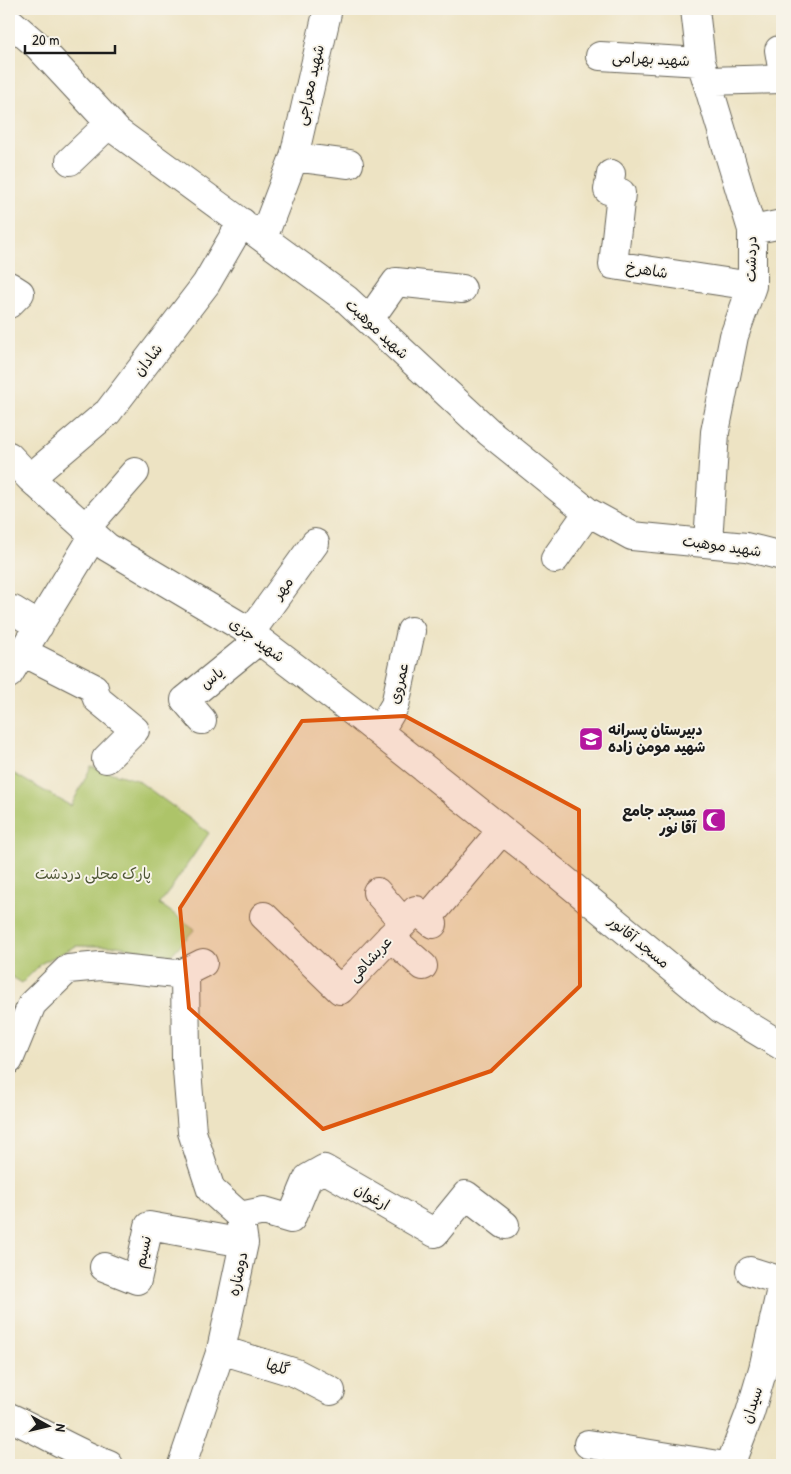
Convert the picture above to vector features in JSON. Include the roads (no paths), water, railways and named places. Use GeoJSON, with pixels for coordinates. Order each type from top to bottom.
{"type":"FeatureCollection","features":[{"type":"Feature","properties":{"kind":"street","name":"دردشت"},"geometry":{"type":"LineString","coordinates":[[695,9],[704,72],[752,230],[752,286],[734,336],[715,432],[708,543]]}},
{"type":"Feature","properties":{"kind":"street","name":"شهید معراجی"},"geometry":{"type":"LineString","coordinates":[[252,230],[294,157],[327,12]]}},
{"type":"Feature","properties":{"kind":"street","name":"شهید موهبت"},"geometry":{"type":"LineString","coordinates":[[9,21],[38,46],[118,132],[346,299],[489,432],[588,512],[632,536],[746,547],[782,556]]}},
{"type":"Feature","properties":{"kind":"street","name":"شهید بهرامی"},"geometry":{"type":"LineString","coordinates":[[600,56],[704,72],[782,79]]}},
{"type":"Feature","properties":{"kind":"street"},"geometry":{"type":"LineString","coordinates":[[70,161],[110,123]]}},
{"type":"Feature","properties":{"kind":"street"},"geometry":{"type":"LineString","coordinates":[[294,157],[349,164]]}},
{"type":"Feature","properties":{"kind":"street","name":"شاهرخ"},"geometry":{"type":"LineString","coordinates":[[611,174],[608,190],[621,193],[613,265],[752,286]]}},
{"type":"Feature","properties":{"kind":"street"},"geometry":{"type":"LineString","coordinates":[[752,230],[782,224]]}},
{"type":"Feature","properties":{"kind":"street","name":"شادان"},"geometry":{"type":"LineString","coordinates":[[30,478],[108,412],[206,284],[252,230]]}},
{"type":"Feature","properties":{"kind":"street"},"geometry":{"type":"LineString","coordinates":[[369,320],[396,282],[462,289]]}},
{"type":"Feature","properties":{"kind":"street"},"geometry":{"type":"LineString","coordinates":[[9,286],[20,293],[9,304]]}},
{"type":"Feature","properties":{"kind":"street","name":"شهید جزی"},"geometry":{"type":"LineString","coordinates":[[9,456],[30,478],[107,547],[179,588],[255,636],[502,830]]}},
{"type":"Feature","properties":{"kind":"street"},"geometry":{"type":"LineString","coordinates":[[106,760],[135,730],[97,699],[94,688],[16,663],[39,626],[90,532],[135,472]]}},
{"type":"Feature","properties":{"kind":"street"},"geometry":{"type":"LineString","coordinates":[[555,559],[588,512]]}},
{"type":"Feature","properties":{"kind":"street","name":"مهر"},"geometry":{"type":"LineString","coordinates":[[255,636],[315,543]]}},
{"type":"Feature","properties":{"kind":"street"},"geometry":{"type":"LineString","coordinates":[[13,610],[39,626]]}},
{"type":"Feature","properties":{"kind":"street","name":"عمروی"},"geometry":{"type":"LineString","coordinates":[[379,732],[395,705],[411,631]]}},
{"type":"Feature","properties":{"kind":"street","name":"یاس"},"geometry":{"type":"LineString","coordinates":[[202,720],[185,700],[255,636]]}},
{"type":"Feature","properties":{"kind":"street"},"geometry":{"type":"LineString","coordinates":[[414,926],[502,830]]}},
{"type":"Feature","properties":{"kind":"street","name":"مسجد آقانور"},"geometry":{"type":"LineString","coordinates":[[502,830],[721,1009],[782,1046]]}},
{"type":"Feature","properties":{"kind":"street"},"geometry":{"type":"LineString","coordinates":[[378,892],[414,926],[424,966]]}},
{"type":"Feature","properties":{"kind":"street","name":"عربشاهی"},"geometry":{"type":"LineString","coordinates":[[264,916],[340,990],[414,926]]}},
{"type":"Feature","properties":{"kind":"street"},"geometry":{"type":"LineString","coordinates":[[9,1058],[32,1004],[68,969],[101,966],[176,974],[194,967],[186,1058],[192,1132],[211,1190],[240,1216]]}},
{"type":"Feature","properties":{"kind":"street","name":"ارغوان"},"geometry":{"type":"LineString","coordinates":[[240,1216],[264,1210],[291,1219],[308,1178],[324,1169],[435,1233],[466,1196],[505,1225]]}},
{"type":"Feature","properties":{"kind":"street","name":"دومناره"},"geometry":{"type":"LineString","coordinates":[[182,1465],[221,1350],[244,1243],[240,1216]]}},
{"type":"Feature","properties":{"kind":"street","name":"نسیم"},"geometry":{"type":"LineString","coordinates":[[104,1267],[138,1280],[148,1226],[244,1243]]}},
{"type":"Feature","properties":{"kind":"street"},"geometry":{"type":"LineString","coordinates":[[750,1271],[782,1282]]}},
{"type":"Feature","properties":{"kind":"street","name":"سیدان"},"geometry":{"type":"LineString","coordinates":[[730,1465],[750,1413],[773,1372],[782,1282]]}},
{"type":"Feature","properties":{"kind":"street","name":"گلها"},"geometry":{"type":"LineString","coordinates":[[221,1350],[296,1373],[332,1391]]}},
{"type":"Feature","properties":{"kind":"street"},"geometry":{"type":"LineString","coordinates":[[9,1417],[45,1434],[84,1456],[109,1465]]}},
{"type":"Feature","properties":{"kind":"street"},"geometry":{"type":"LineString","coordinates":[[588,1444],[719,1465]]}},
{"type":"Feature","properties":{"kind":"place","name":"دبیرستان پسرانه شهید مومن زاده"},"geometry":{"type":"Point","coordinates":[591,739]}},
{"type":"Feature","properties":{"kind":"place","name":"مسجد جامع آقا نور"},"geometry":{"type":"Point","coordinates":[714,820]}},
{"type":"Feature","properties":{"kind":"park label","name":"پارک محلی دردشت"},"geometry":{"type":"Point","coordinates":[93,874]}}]}
